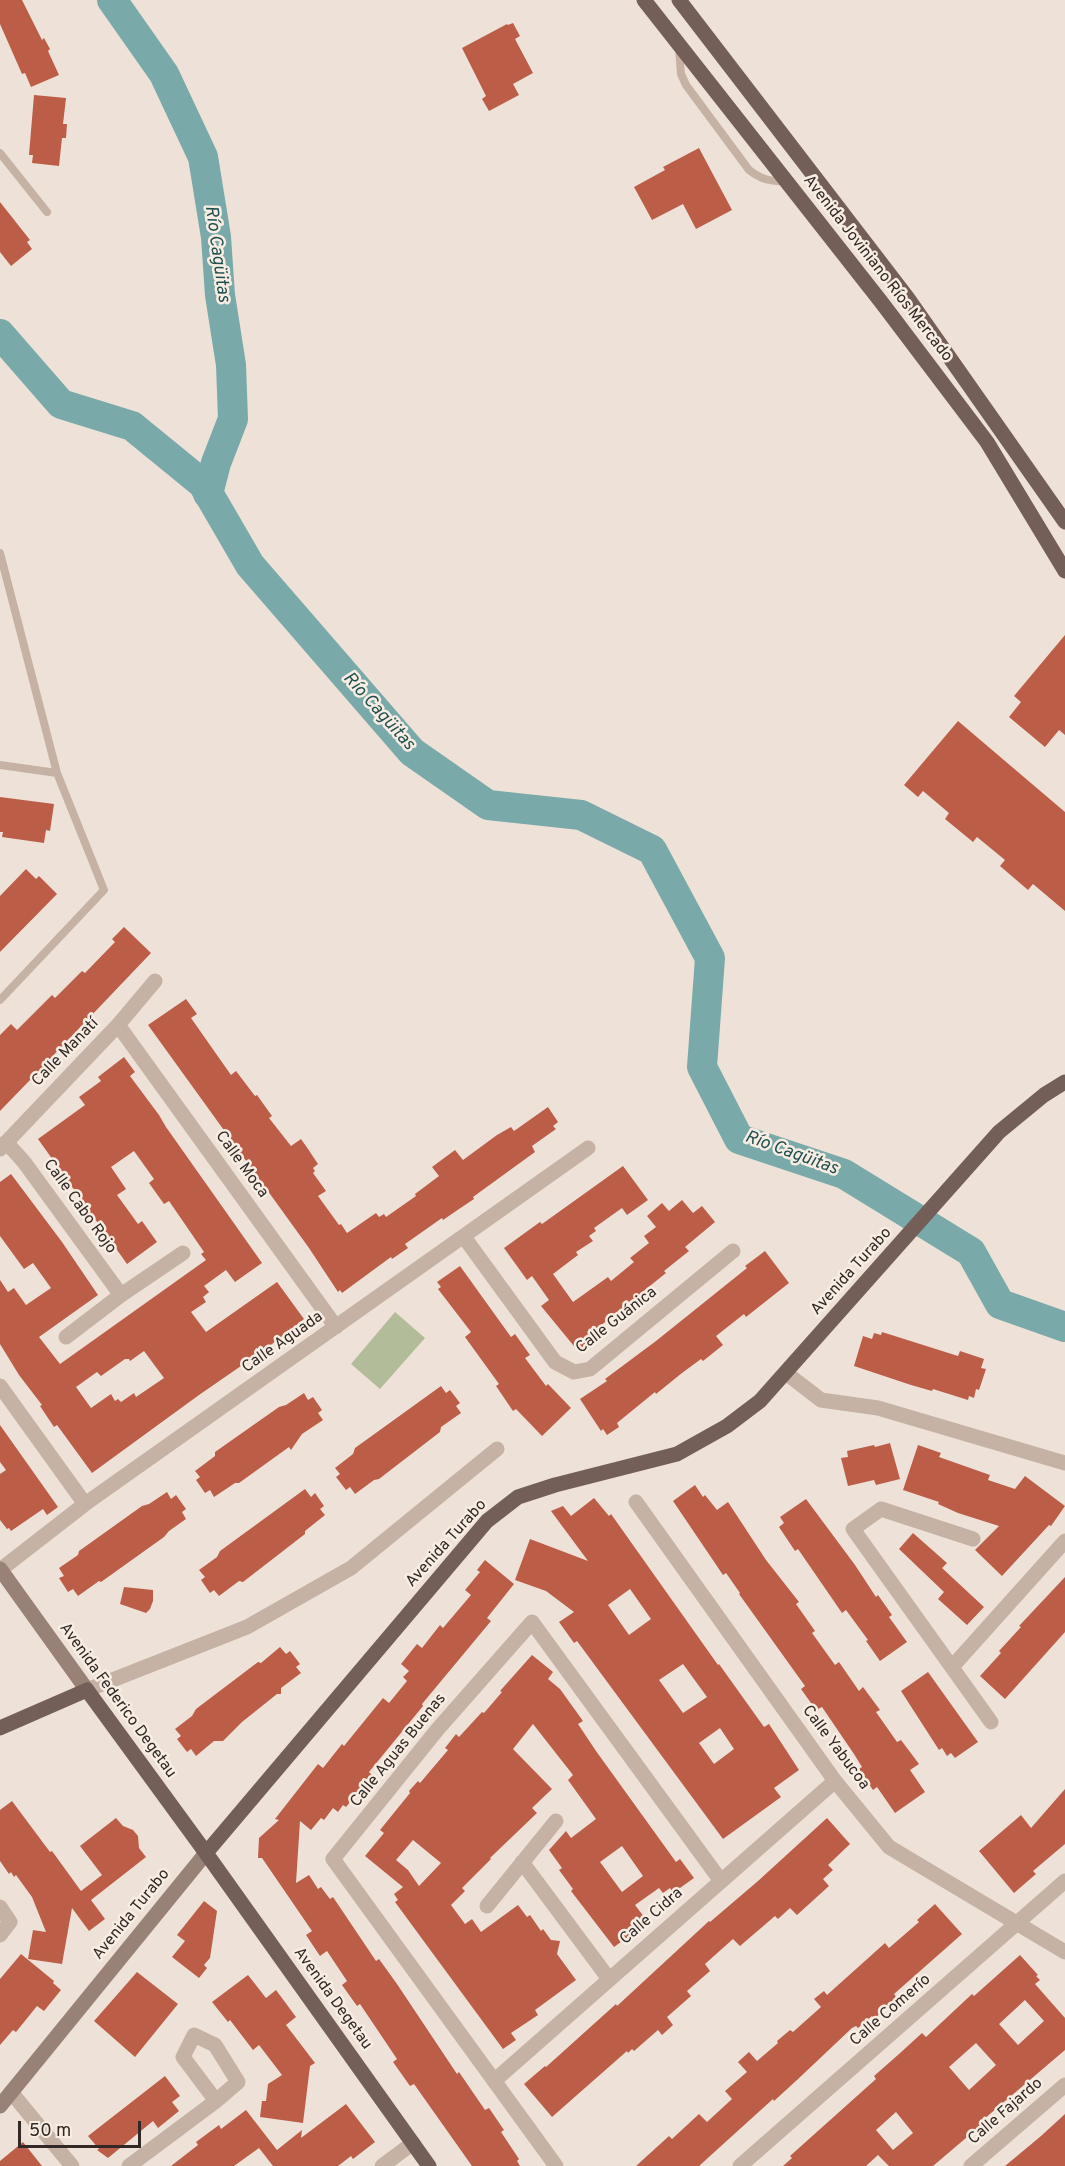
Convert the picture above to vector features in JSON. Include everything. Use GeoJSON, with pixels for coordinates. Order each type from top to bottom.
{"type":"FeatureCollection","features":[{"type":"Feature","properties":{"kind":"main road","name":"Avenida Joviniano Ríos Mercado"},"geometry":{"type":"LineString","coordinates":[[644,0],[882,303],[987,442],[1065,571]]}},
{"type":"Feature","properties":{"kind":"main road","name":"Avenida Joviniano Ríos Mercado"},"geometry":{"type":"LineString","coordinates":[[680,0],[907,297],[1065,522]]}},
{"type":"Feature","properties":{"kind":"main road","name":"Avenida Turabo"},"geometry":{"type":"LineString","coordinates":[[206,1853],[487,1521],[518,1497],[555,1485],[677,1454],[727,1426],[752,1407],[786,1373],[999,1132],[1044,1095],[1065,1082]]}},
{"type":"Feature","properties":{"kind":"main road","name":"Avenida Federico Degetau"},"geometry":{"type":"LineString","coordinates":[[87,1690],[206,1853]]}},
{"type":"Feature","properties":{"kind":"main road"},"geometry":{"type":"LineString","coordinates":[[0,1728],[87,1690]]}},
{"type":"Feature","properties":{"kind":"main road","name":"Avenida Degetau"},"geometry":{"type":"LineString","coordinates":[[206,1853],[429,2166]]}},
{"type":"Feature","properties":{"kind":"street","name":"Calle Manatí"},"geometry":{"type":"LineString","coordinates":[[3,1145],[118,1025],[155,981]]}},
{"type":"Feature","properties":{"kind":"street","name":"Calle Moca"},"geometry":{"type":"LineString","coordinates":[[118,1025],[336,1327]]}},
{"type":"Feature","properties":{"kind":"street","name":"Calle Cabo Rojo"},"geometry":{"type":"LineString","coordinates":[[3,1145],[24,1162],[121,1296]]}},
{"type":"Feature","properties":{"kind":"street","name":"Calle Aguada"},"geometry":{"type":"LineString","coordinates":[[0,1570],[85,1504],[588,1148]]}},
{"type":"Feature","properties":{"kind":"street","name":"Calle Guánica"},"geometry":{"type":"LineString","coordinates":[[464,1237],[555,1362],[574,1372],[590,1369],[733,1251]]}},
{"type":"Feature","properties":{"kind":"street"},"geometry":{"type":"LineString","coordinates":[[66,1337],[183,1253]]}},
{"type":"Feature","properties":{"kind":"street"},"geometry":{"type":"LineString","coordinates":[[786,1373],[821,1400],[878,1408],[1065,1463]]}},
{"type":"Feature","properties":{"kind":"street"},"geometry":{"type":"LineString","coordinates":[[0,1386],[85,1504]]}},
{"type":"Feature","properties":{"kind":"street"},"geometry":{"type":"LineString","coordinates":[[87,1690],[247,1628],[351,1568],[497,1449]]}},
{"type":"Feature","properties":{"kind":"street","name":"Calle Yabucoa"},"geometry":{"type":"LineString","coordinates":[[636,1502],[835,1781],[889,1847],[1065,1952]]}},
{"type":"Feature","properties":{"kind":"street"},"geometry":{"type":"LineString","coordinates":[[973,1539],[881,1509],[853,1529],[991,1722]]}},
{"type":"Feature","properties":{"kind":"street"},"geometry":{"type":"LineString","coordinates":[[952,1667],[1065,1541]]}},
{"type":"Feature","properties":{"kind":"street","name":"Avenida Federico Degetau"},"geometry":{"type":"LineString","coordinates":[[0,1570],[87,1690]]}},
{"type":"Feature","properties":{"kind":"street","name":"Calle Aguas Buenas"},"geometry":{"type":"LineString","coordinates":[[556,2166],[333,1859],[437,1730],[532,1622],[721,1881]]}},
{"type":"Feature","properties":{"kind":"street","name":"Calle Cidra"},"geometry":{"type":"LineString","coordinates":[[494,2080],[835,1781]]}},
{"type":"Feature","properties":{"kind":"street"},"geometry":{"type":"LineString","coordinates":[[487,1906],[556,1821]]}},
{"type":"Feature","properties":{"kind":"street","name":"Avenida Turabo"},"geometry":{"type":"LineString","coordinates":[[0,2106],[206,1853]]}},
{"type":"Feature","properties":{"kind":"street"},"geometry":{"type":"LineString","coordinates":[[522,1862],[609,1979]]}},
{"type":"Feature","properties":{"kind":"street","name":"Calle Comerío"},"geometry":{"type":"LineString","coordinates":[[740,2166],[1065,1881]]}},
{"type":"Feature","properties":{"kind":"street"},"geometry":{"type":"LineString","coordinates":[[0,1907],[10,1922],[0,1935]]}},
{"type":"Feature","properties":{"kind":"street","name":"Calle Fajardo"},"geometry":{"type":"LineString","coordinates":[[971,2166],[1065,2085]]}},
{"type":"Feature","properties":{"kind":"street"},"geometry":{"type":"LineString","coordinates":[[11,2092],[72,2166]]}},
{"type":"Feature","properties":{"kind":"street"},"geometry":{"type":"LineString","coordinates":[[129,2166],[216,2101]]}},
{"type":"Feature","properties":{"kind":"street"},"geometry":{"type":"LineString","coordinates":[[382,2166],[413,2143]]}},
{"type":"Feature","properties":{"kind":"lane"},"geometry":{"type":"LineString","coordinates":[[679,43],[681,74],[686,85],[749,170],[770,182],[787,181]]}},
{"type":"Feature","properties":{"kind":"lane"},"geometry":{"type":"LineString","coordinates":[[0,153],[47,212]]}},
{"type":"Feature","properties":{"kind":"lane"},"geometry":{"type":"LineString","coordinates":[[0,554],[57,773],[104,891],[0,1000]]}},
{"type":"Feature","properties":{"kind":"lane"},"geometry":{"type":"LineString","coordinates":[[0,765],[57,773]]}},
{"type":"Feature","properties":{"kind":"green space"},"geometry":{"type":"Polygon","coordinates":[[[395,1312],[425,1338],[380,1389],[351,1364],[395,1312]]]}},
{"type":"Feature","properties":{"kind":"building"},"geometry":{"type":"Polygon","coordinates":[[[0,0],[22,0],[42,40],[44,38],[50,49],[48,51],[59,75],[31,87],[25,73],[22,74],[0,24],[0,0]]]}},
{"type":"Feature","properties":{"kind":"building"},"geometry":{"type":"Polygon","coordinates":[[[513,23],[520,36],[515,39],[533,73],[513,84],[519,95],[489,111],[482,99],[486,96],[462,48],[513,23]]]}},
{"type":"Feature","properties":{"kind":"building"},"geometry":{"type":"Polygon","coordinates":[[[34,95],[66,98],[63,124],[67,124],[66,138],[62,138],[59,166],[32,163],[33,155],[29,155],[34,95]]]}},
{"type":"Feature","properties":{"kind":"building"},"geometry":{"type":"Polygon","coordinates":[[[699,148],[732,210],[696,229],[683,204],[652,220],[634,187],[665,170],[663,167],[699,148]]]}},
{"type":"Feature","properties":{"kind":"building"},"geometry":{"type":"Polygon","coordinates":[[[0,202],[30,240],[27,242],[32,249],[11,266],[0,252],[0,202]]]}},
{"type":"Feature","properties":{"kind":"building"},"geometry":{"type":"Polygon","coordinates":[[[1065,635],[1065,735],[1059,730],[1045,747],[1009,717],[1021,702],[1014,696],[1065,635]]]}},
{"type":"Feature","properties":{"kind":"building"},"geometry":{"type":"Polygon","coordinates":[[[958,721],[1065,812],[1065,911],[1033,884],[1028,890],[1000,866],[1005,860],[977,837],[973,842],[945,819],[949,813],[923,791],[918,797],[904,785],[958,721]]]}},
{"type":"Feature","properties":{"kind":"building"},"geometry":{"type":"Polygon","coordinates":[[[0,797],[54,804],[50,831],[46,830],[44,843],[2,837],[0,797]]]}},
{"type":"Feature","properties":{"kind":"building"},"geometry":{"type":"Polygon","coordinates":[[[26,869],[36,879],[39,876],[57,894],[0,952],[0,896],[26,869]]]}},
{"type":"Feature","properties":{"kind":"building"},"geometry":{"type":"Polygon","coordinates":[[[124,927],[151,953],[47,1062],[50,1064],[33,1082],[30,1080],[0,1111],[0,1035],[11,1024],[17,1030],[52,995],[55,998],[82,971],[85,973],[115,942],[112,939],[124,927]]]}},
{"type":"Feature","properties":{"kind":"building"},"geometry":{"type":"Polygon","coordinates":[[[186,999],[197,1014],[191,1018],[231,1075],[236,1071],[255,1096],[257,1095],[272,1116],[269,1118],[291,1146],[301,1139],[308,1149],[318,1164],[313,1168],[315,1171],[313,1173],[326,1191],[318,1196],[347,1233],[376,1213],[379,1217],[384,1214],[386,1217],[416,1196],[415,1194],[439,1176],[432,1167],[455,1150],[463,1160],[497,1135],[511,1127],[514,1131],[548,1107],[558,1122],[553,1126],[556,1129],[532,1146],[535,1152],[473,1197],[474,1199],[405,1244],[408,1248],[392,1259],[391,1257],[342,1293],[340,1290],[338,1292],[309,1248],[148,1025],[186,999]]]}},
{"type":"Feature","properties":{"kind":"building"},"geometry":{"type":"Polygon","coordinates":[[[124,1057],[135,1072],[130,1076],[262,1263],[235,1282],[226,1270],[204,1286],[209,1292],[203,1297],[206,1302],[191,1312],[206,1332],[277,1282],[304,1319],[249,1362],[199,1395],[92,1473],[57,1425],[54,1427],[40,1406],[42,1405],[19,1375],[0,1344],[0,1280],[8,1292],[14,1288],[26,1305],[51,1288],[33,1263],[24,1269],[0,1236],[0,1182],[11,1174],[98,1295],[39,1337],[60,1364],[206,1260],[201,1254],[204,1252],[169,1201],[164,1204],[149,1183],[154,1179],[134,1151],[111,1167],[126,1189],[117,1195],[138,1224],[142,1221],[157,1242],[127,1264],[38,1139],[85,1105],[79,1097],[101,1081],[98,1077],[124,1057]],[[144,1351],[130,1361],[125,1359],[101,1376],[97,1372],[76,1387],[91,1408],[111,1394],[115,1401],[118,1399],[121,1402],[134,1393],[136,1397],[164,1378],[144,1351]]]}},
{"type":"Feature","properties":{"kind":"building"},"geometry":{"type":"Polygon","coordinates":[[[623,1166],[648,1200],[627,1215],[622,1208],[594,1228],[596,1231],[589,1236],[593,1241],[576,1252],[578,1255],[553,1274],[573,1302],[608,1277],[611,1281],[634,1262],[630,1258],[649,1243],[644,1236],[656,1227],[647,1216],[662,1203],[669,1211],[682,1200],[693,1213],[702,1206],[715,1222],[685,1247],[689,1251],[664,1271],[666,1273],[589,1335],[593,1340],[578,1351],[541,1306],[549,1300],[532,1276],[527,1280],[504,1248],[623,1166]]]}},
{"type":"Feature","properties":{"kind":"building"},"geometry":{"type":"Polygon","coordinates":[[[765,1251],[789,1283],[746,1317],[744,1314],[716,1336],[723,1345],[703,1361],[701,1359],[656,1394],[655,1392],[617,1423],[619,1427],[607,1435],[603,1429],[601,1431],[580,1399],[607,1381],[605,1379],[656,1341],[765,1251]]]}},
{"type":"Feature","properties":{"kind":"building"},"geometry":{"type":"Polygon","coordinates":[[[460,1266],[511,1337],[515,1334],[530,1355],[525,1358],[546,1386],[548,1384],[571,1408],[542,1436],[516,1409],[513,1411],[496,1386],[499,1384],[465,1337],[471,1332],[438,1289],[441,1287],[437,1282],[460,1266]]]}},
{"type":"Feature","properties":{"kind":"building"},"geometry":{"type":"Polygon","coordinates":[[[882,1332],[958,1356],[960,1351],[984,1359],[981,1368],[986,1369],[974,1398],[969,1396],[968,1400],[933,1389],[932,1391],[854,1366],[863,1336],[872,1339],[874,1333],[881,1335],[882,1332]]]}},
{"type":"Feature","properties":{"kind":"building"},"geometry":{"type":"Polygon","coordinates":[[[441,1386],[446,1393],[450,1390],[460,1403],[456,1406],[461,1413],[379,1479],[374,1480],[355,1494],[350,1487],[346,1490],[336,1477],[340,1474],[335,1468],[353,1454],[355,1448],[441,1386]]]}},
{"type":"Feature","properties":{"kind":"building"},"geometry":{"type":"Polygon","coordinates":[[[304,1393],[308,1400],[313,1397],[322,1410],[318,1413],[323,1420],[302,1434],[291,1450],[289,1447],[239,1483],[235,1483],[214,1497],[210,1490],[205,1493],[196,1480],[200,1477],[195,1471],[215,1456],[215,1452],[279,1407],[304,1393]]]}},
{"type":"Feature","properties":{"kind":"building"},"geometry":{"type":"Polygon","coordinates":[[[0,1425],[58,1507],[47,1515],[43,1509],[11,1531],[0,1520],[0,1474],[6,1470],[0,1462],[0,1425]]]}},
{"type":"Feature","properties":{"kind":"building"},"geometry":{"type":"Polygon","coordinates":[[[890,1443],[900,1479],[876,1485],[874,1480],[848,1486],[841,1458],[848,1457],[847,1451],[890,1443]]]}},
{"type":"Feature","properties":{"kind":"building"},"geometry":{"type":"Polygon","coordinates":[[[918,1445],[941,1453],[939,1457],[990,1475],[988,1480],[1015,1489],[1025,1476],[1065,1506],[1051,1526],[1049,1525],[1002,1576],[975,1550],[999,1526],[958,1513],[938,1504],[939,1502],[903,1490],[918,1445]]]}},
{"type":"Feature","properties":{"kind":"building"},"geometry":{"type":"Polygon","coordinates":[[[695,1485],[703,1497],[705,1495],[717,1510],[728,1502],[766,1560],[799,1602],[796,1604],[815,1631],[812,1633],[835,1665],[839,1662],[859,1691],[863,1687],[880,1710],[876,1712],[897,1742],[901,1740],[919,1764],[910,1770],[925,1792],[895,1813],[877,1787],[873,1790],[859,1769],[862,1767],[822,1707],[816,1710],[801,1689],[805,1686],[726,1573],[723,1575],[673,1501],[695,1485]]]}},
{"type":"Feature","properties":{"kind":"building"},"geometry":{"type":"Polygon","coordinates":[[[305,1489],[311,1497],[315,1493],[324,1506],[320,1509],[325,1515],[305,1531],[305,1534],[243,1582],[239,1581],[219,1596],[214,1590],[210,1593],[201,1580],[205,1577],[199,1570],[217,1557],[220,1551],[305,1489]]]}},
{"type":"Feature","properties":{"kind":"building"},"geometry":{"type":"Polygon","coordinates":[[[167,1492],[171,1499],[176,1495],[186,1509],[182,1512],[186,1519],[101,1582],[99,1581],[78,1596],[73,1589],[68,1592],[59,1578],[64,1576],[59,1568],[142,1506],[167,1492]]]}},
{"type":"Feature","properties":{"kind":"building"},"geometry":{"type":"Polygon","coordinates":[[[594,1498],[609,1516],[611,1514],[718,1665],[764,1727],[769,1724],[799,1770],[774,1788],[781,1797],[723,1839],[577,1641],[574,1643],[559,1622],[574,1612],[546,1591],[515,1580],[530,1539],[588,1561],[551,1511],[563,1506],[571,1516],[594,1498]],[[630,1589],[608,1605],[629,1635],[651,1619],[630,1589]],[[683,1664],[659,1680],[683,1713],[707,1697],[683,1664]],[[720,1728],[699,1743],[714,1764],[734,1749],[720,1728]]]}},
{"type":"Feature","properties":{"kind":"building"},"geometry":{"type":"Polygon","coordinates":[[[806,1499],[876,1597],[878,1595],[892,1615],[889,1617],[907,1642],[880,1661],[846,1610],[842,1613],[798,1549],[795,1551],[779,1527],[784,1523],[780,1517],[806,1499]]]}},
{"type":"Feature","properties":{"kind":"building"},"geometry":{"type":"Polygon","coordinates":[[[913,1533],[947,1563],[942,1568],[984,1607],[967,1625],[938,1599],[944,1592],[899,1549],[913,1533]]]}},
{"type":"Feature","properties":{"kind":"building"},"geometry":{"type":"Polygon","coordinates":[[[485,1560],[514,1584],[487,1618],[491,1621],[422,1704],[423,1706],[369,1772],[372,1775],[346,1807],[343,1805],[338,1812],[333,1808],[324,1820],[321,1818],[311,1830],[300,1821],[296,1883],[309,1875],[318,1889],[321,1887],[330,1899],[333,1897],[376,1961],[379,1959],[397,1984],[457,2074],[459,2072],[485,2110],[489,2108],[504,2130],[501,2132],[519,2159],[517,2161],[520,2166],[472,2166],[414,2084],[410,2086],[393,2062],[397,2059],[360,2004],[357,2006],[342,1985],[347,1981],[327,1951],[320,1956],[306,1935],[312,1931],[262,1858],[258,1858],[259,1838],[279,1820],[275,1819],[318,1764],[323,1768],[383,1698],[389,1703],[407,1681],[403,1677],[409,1671],[401,1664],[417,1644],[422,1648],[440,1625],[443,1628],[471,1595],[465,1590],[480,1572],[477,1570],[485,1560]]]}},
{"type":"Feature","properties":{"kind":"building"},"geometry":{"type":"Polygon","coordinates":[[[1065,1577],[1065,1632],[1005,1699],[980,1676],[1001,1653],[999,1651],[1021,1627],[1019,1626],[1065,1577]]]}},
{"type":"Feature","properties":{"kind":"building"},"geometry":{"type":"Polygon","coordinates":[[[124,1587],[153,1590],[153,1601],[146,1613],[120,1604],[124,1587]]]}},
{"type":"Feature","properties":{"kind":"building"},"geometry":{"type":"Polygon","coordinates":[[[280,1647],[286,1654],[290,1651],[300,1664],[296,1667],[301,1673],[281,1688],[281,1694],[277,1694],[242,1722],[223,1741],[214,1741],[196,1756],[191,1749],[187,1752],[177,1739],[181,1736],[175,1729],[192,1716],[196,1709],[280,1647]]]}},
{"type":"Feature","properties":{"kind":"building"},"geometry":{"type":"Polygon","coordinates":[[[532,1655],[553,1672],[548,1679],[560,1689],[583,1721],[578,1724],[596,1751],[676,1862],[680,1859],[694,1878],[673,1893],[670,1888],[663,1893],[659,1888],[635,1905],[648,1922],[614,1947],[571,1891],[573,1889],[559,1870],[562,1868],[549,1850],[566,1831],[571,1838],[596,1819],[568,1780],[573,1775],[533,1724],[513,1749],[552,1789],[532,1808],[537,1813],[490,1858],[462,1888],[465,1891],[451,1905],[465,1924],[472,1919],[481,1932],[518,1905],[527,1917],[530,1915],[541,1931],[543,1929],[551,1940],[560,1941],[557,1954],[576,1980],[535,2010],[538,2015],[511,2033],[516,2040],[503,2049],[395,1902],[398,1900],[394,1894],[403,1887],[365,1856],[384,1833],[380,1830],[410,1793],[409,1791],[418,1781],[420,1783],[448,1750],[445,1748],[456,1734],[459,1737],[482,1712],[484,1713],[502,1692],[500,1691],[532,1655]],[[413,1840],[396,1860],[408,1870],[419,1886],[441,1863],[413,1840]],[[622,1846],[600,1862],[622,1892],[643,1876],[622,1846]]]}},
{"type":"Feature","properties":{"kind":"building"},"geometry":{"type":"Polygon","coordinates":[[[928,1672],[978,1742],[955,1758],[951,1753],[947,1756],[942,1748],[939,1750],[901,1691],[928,1672]]]}},
{"type":"Feature","properties":{"kind":"building"},"geometry":{"type":"Polygon","coordinates":[[[1065,1789],[1065,1844],[1033,1871],[1036,1874],[1014,1893],[979,1851],[1021,1815],[1031,1828],[1065,1789]]]}},
{"type":"Feature","properties":{"kind":"building"},"geometry":{"type":"Polygon","coordinates":[[[12,1801],[81,1891],[102,1875],[80,1846],[116,1818],[138,1836],[139,1848],[146,1857],[91,1900],[105,1919],[89,1931],[72,1908],[62,1964],[28,1959],[33,1930],[46,1932],[32,1897],[16,1875],[14,1877],[11,1872],[9,1874],[0,1861],[0,1810],[12,1801]]]}},
{"type":"Feature","properties":{"kind":"building"},"geometry":{"type":"Polygon","coordinates":[[[827,1818],[850,1844],[828,1865],[833,1870],[823,1879],[829,1886],[797,1915],[790,1908],[778,1919],[775,1916],[740,1946],[733,1939],[705,1964],[710,1971],[687,1991],[691,1996],[667,2017],[673,2025],[662,2035],[658,2030],[634,2051],[632,2049],[628,2053],[627,2051],[552,2117],[524,2084],[616,2004],[617,2006],[709,1921],[758,1881],[827,1818]]]}},
{"type":"Feature","properties":{"kind":"building"},"geometry":{"type":"Polygon","coordinates":[[[204,1901],[217,1911],[210,1958],[204,1965],[207,1968],[199,1978],[172,1957],[185,1941],[177,1935],[204,1901]]]}},
{"type":"Feature","properties":{"kind":"building"},"geometry":{"type":"Polygon","coordinates":[[[935,1904],[962,1934],[894,1994],[897,1998],[874,2019],[872,2016],[858,2028],[856,2026],[852,2028],[774,2101],[773,2099],[699,2166],[636,2166],[669,2136],[672,2139],[699,2114],[707,2122],[732,2099],[725,2091],[747,2072],[738,2062],[749,2052],[757,2061],[790,2030],[793,2032],[821,2007],[814,1999],[824,1991],[827,1995],[885,1943],[889,1948],[919,1922],[917,1920],[935,1904]]]}},
{"type":"Feature","properties":{"kind":"building"},"geometry":{"type":"Polygon","coordinates":[[[21,1954],[54,1981],[53,1983],[61,1990],[44,2011],[37,2006],[16,2032],[13,2030],[0,2045],[0,1979],[21,1954]]]}},
{"type":"Feature","properties":{"kind":"building"},"geometry":{"type":"Polygon","coordinates":[[[1020,1955],[1038,1975],[1036,1976],[1040,1980],[1035,1984],[1065,2018],[1065,2050],[984,2119],[987,2123],[975,2134],[973,2132],[933,2166],[889,2166],[878,2155],[866,2166],[783,2166],[792,2158],[790,2156],[876,2079],[874,2076],[922,2033],[926,2037],[972,1994],[974,1996],[1020,1955]],[[1025,2000],[999,2024],[1018,2045],[1044,2021],[1025,2000]],[[976,2043],[949,2067],[969,2090],[996,2065],[976,2043]],[[896,2112],[876,2130],[893,2150],[913,2133],[896,2112]]]}},
{"type":"Feature","properties":{"kind":"building"},"geometry":{"type":"Polygon","coordinates":[[[137,1972],[178,2004],[135,2057],[94,2021],[137,1972]]]}},
{"type":"Feature","properties":{"kind":"building"},"geometry":{"type":"Polygon","coordinates":[[[248,1975],[266,1998],[276,1990],[296,2017],[286,2025],[315,2063],[310,2066],[303,2123],[260,2117],[262,2101],[266,2101],[268,2084],[282,2075],[259,2045],[253,2050],[230,2020],[228,2022],[212,2002],[248,1975]]]}},
{"type":"Feature","properties":{"kind":"building"},"geometry":{"type":"Polygon","coordinates":[[[165,2076],[180,2096],[172,2102],[179,2111],[158,2128],[153,2121],[108,2158],[97,2150],[99,2149],[88,2136],[165,2076]]]}},
{"type":"Feature","properties":{"kind":"building"},"geometry":{"type":"Polygon","coordinates":[[[346,2104],[375,2142],[353,2159],[351,2156],[338,2166],[273,2166],[259,2148],[234,2166],[171,2166],[198,2145],[196,2142],[219,2125],[221,2129],[246,2110],[277,2150],[302,2130],[301,2138],[346,2104]]]}},
{"type":"Feature","properties":{"kind":"building"},"geometry":{"type":"Polygon","coordinates":[[[1065,2114],[1065,2166],[1005,2166],[1041,2136],[1065,2114]]]}},
{"type":"Feature","properties":{"kind":"building"},"geometry":{"type":"Polygon","coordinates":[[[23,2142],[42,2166],[0,2166],[0,2161],[23,2142]]]}},
{"type":"Feature","properties":{"kind":"waterway","name":"Río Cagüitas"},"geometry":{"type":"LineString","coordinates":[[112,0],[164,74],[203,157],[216,237],[220,295],[231,365],[233,419],[216,463],[208,494]]}},
{"type":"Feature","properties":{"kind":"waterway","name":"Río Cagüitas"},"geometry":{"type":"LineString","coordinates":[[0,334],[61,404],[132,426],[203,484],[250,565],[412,752],[488,805],[581,815],[652,850],[710,958],[702,1067],[739,1139],[844,1174],[971,1252],[1000,1304],[1065,1327]]}}]}
